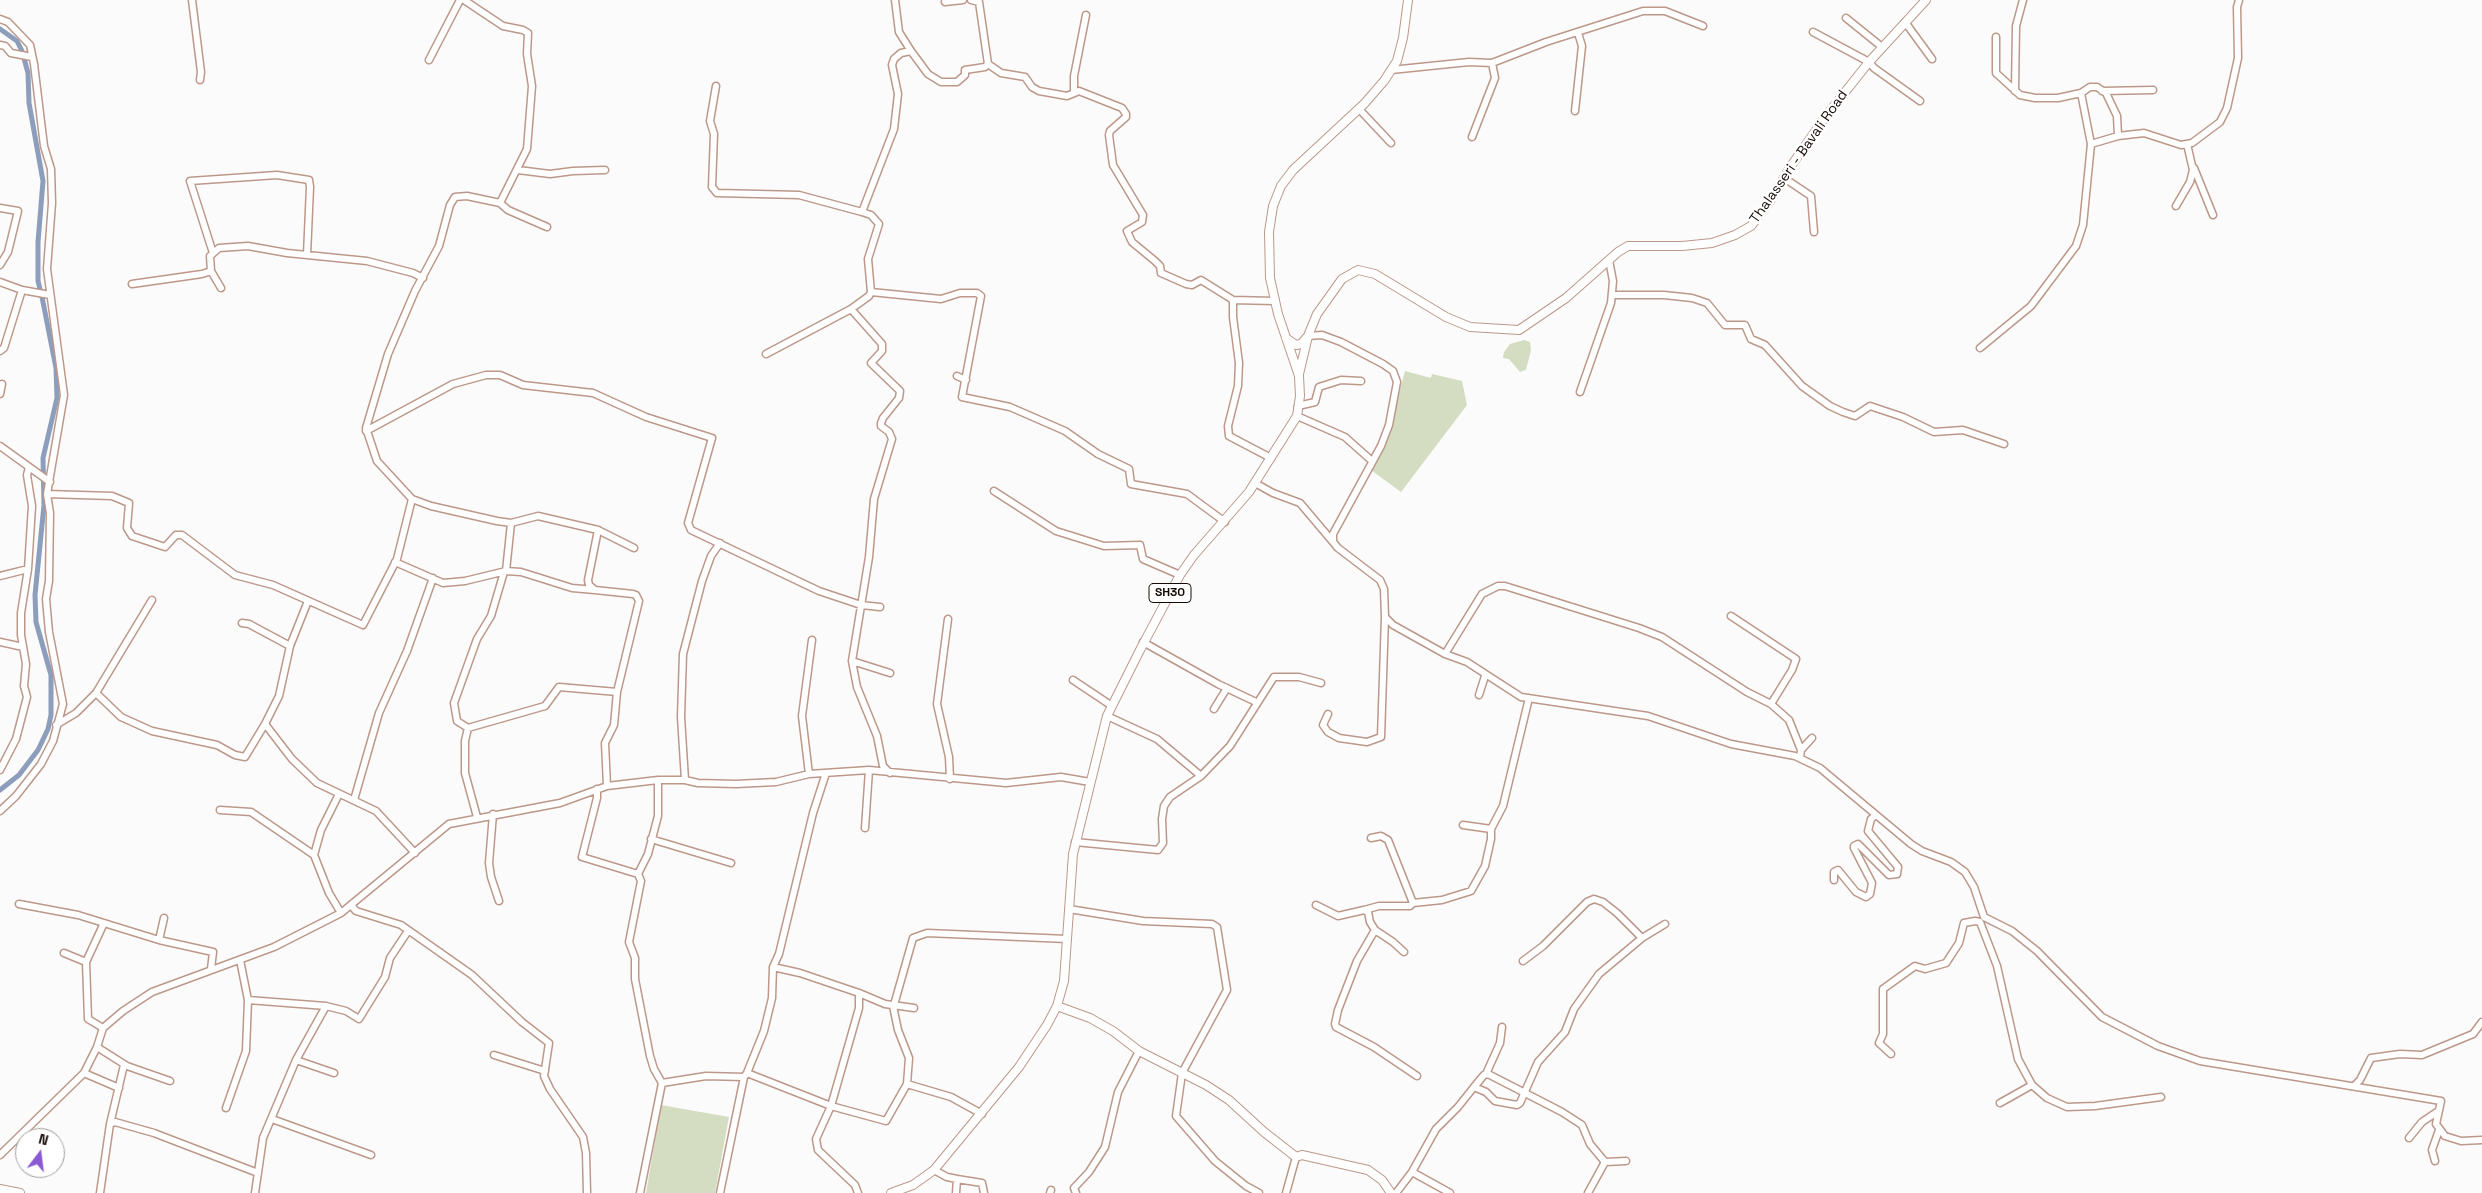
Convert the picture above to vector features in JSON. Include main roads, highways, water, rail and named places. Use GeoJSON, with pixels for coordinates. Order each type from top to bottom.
{"type":"FeatureCollection","features":[{"type":"Feature","properties":{"kind":"main road","name":"SH30"},"geometry":{"type":"LineString","coordinates":[[890,1193],[914,1189],[934,1170],[982,1114],[1034,1046],[1057,1006],[1064,981],[1075,842],[1107,716],[1143,642],[1180,575],[1194,555],[1225,522],[1254,483],[1297,416],[1298,376],[1285,337],[1270,278],[1269,232],[1272,206],[1281,186],[1293,170],[1359,109],[1384,81],[1396,61],[1403,38],[1408,0]]}},
{"type":"Feature","properties":{"kind":"main road","name":"Thalasseri - Bavali Road"},"geometry":{"type":"LineString","coordinates":[[1298,376],[1308,336],[1317,314],[1342,279],[1358,270],[1376,274],[1446,317],[1470,327],[1493,330],[1519,330],[1566,298],[1628,246],[1702,244],[1735,235],[1751,226],[1770,201],[1826,116],[1868,62],[1926,0]]}},
{"type":"Feature","properties":{"kind":"main road"},"geometry":{"type":"LineString","coordinates":[[1285,337],[1296,345],[1301,344],[1308,336]]}},
{"type":"Feature","properties":{"kind":"main road"},"geometry":{"type":"LineString","coordinates":[[1289,349],[1298,352],[1305,348]]}},
{"type":"Feature","properties":{"kind":"main road"},"geometry":{"type":"LineString","coordinates":[[1057,1006],[1096,1021],[1139,1051],[1229,1100],[1264,1132],[1296,1157],[1302,1155],[1368,1170],[1382,1180],[1391,1193]]}},
{"type":"Feature","properties":{"kind":"main road"},"geometry":{"type":"LineString","coordinates":[[0,1189],[20,1193]]}},
{"type":"Feature","properties":{"kind":"waterway"},"geometry":{"type":"LineString","coordinates":[[0,29],[17,41],[28,73],[29,103],[43,181],[38,242],[38,281],[40,289]]}},
{"type":"Feature","properties":{"kind":"waterway"},"geometry":{"type":"LineString","coordinates":[[0,790],[19,775],[38,750],[48,729],[51,715],[51,675],[36,622],[35,595],[44,505],[43,458],[57,398],[56,368],[42,297]]}}]}
